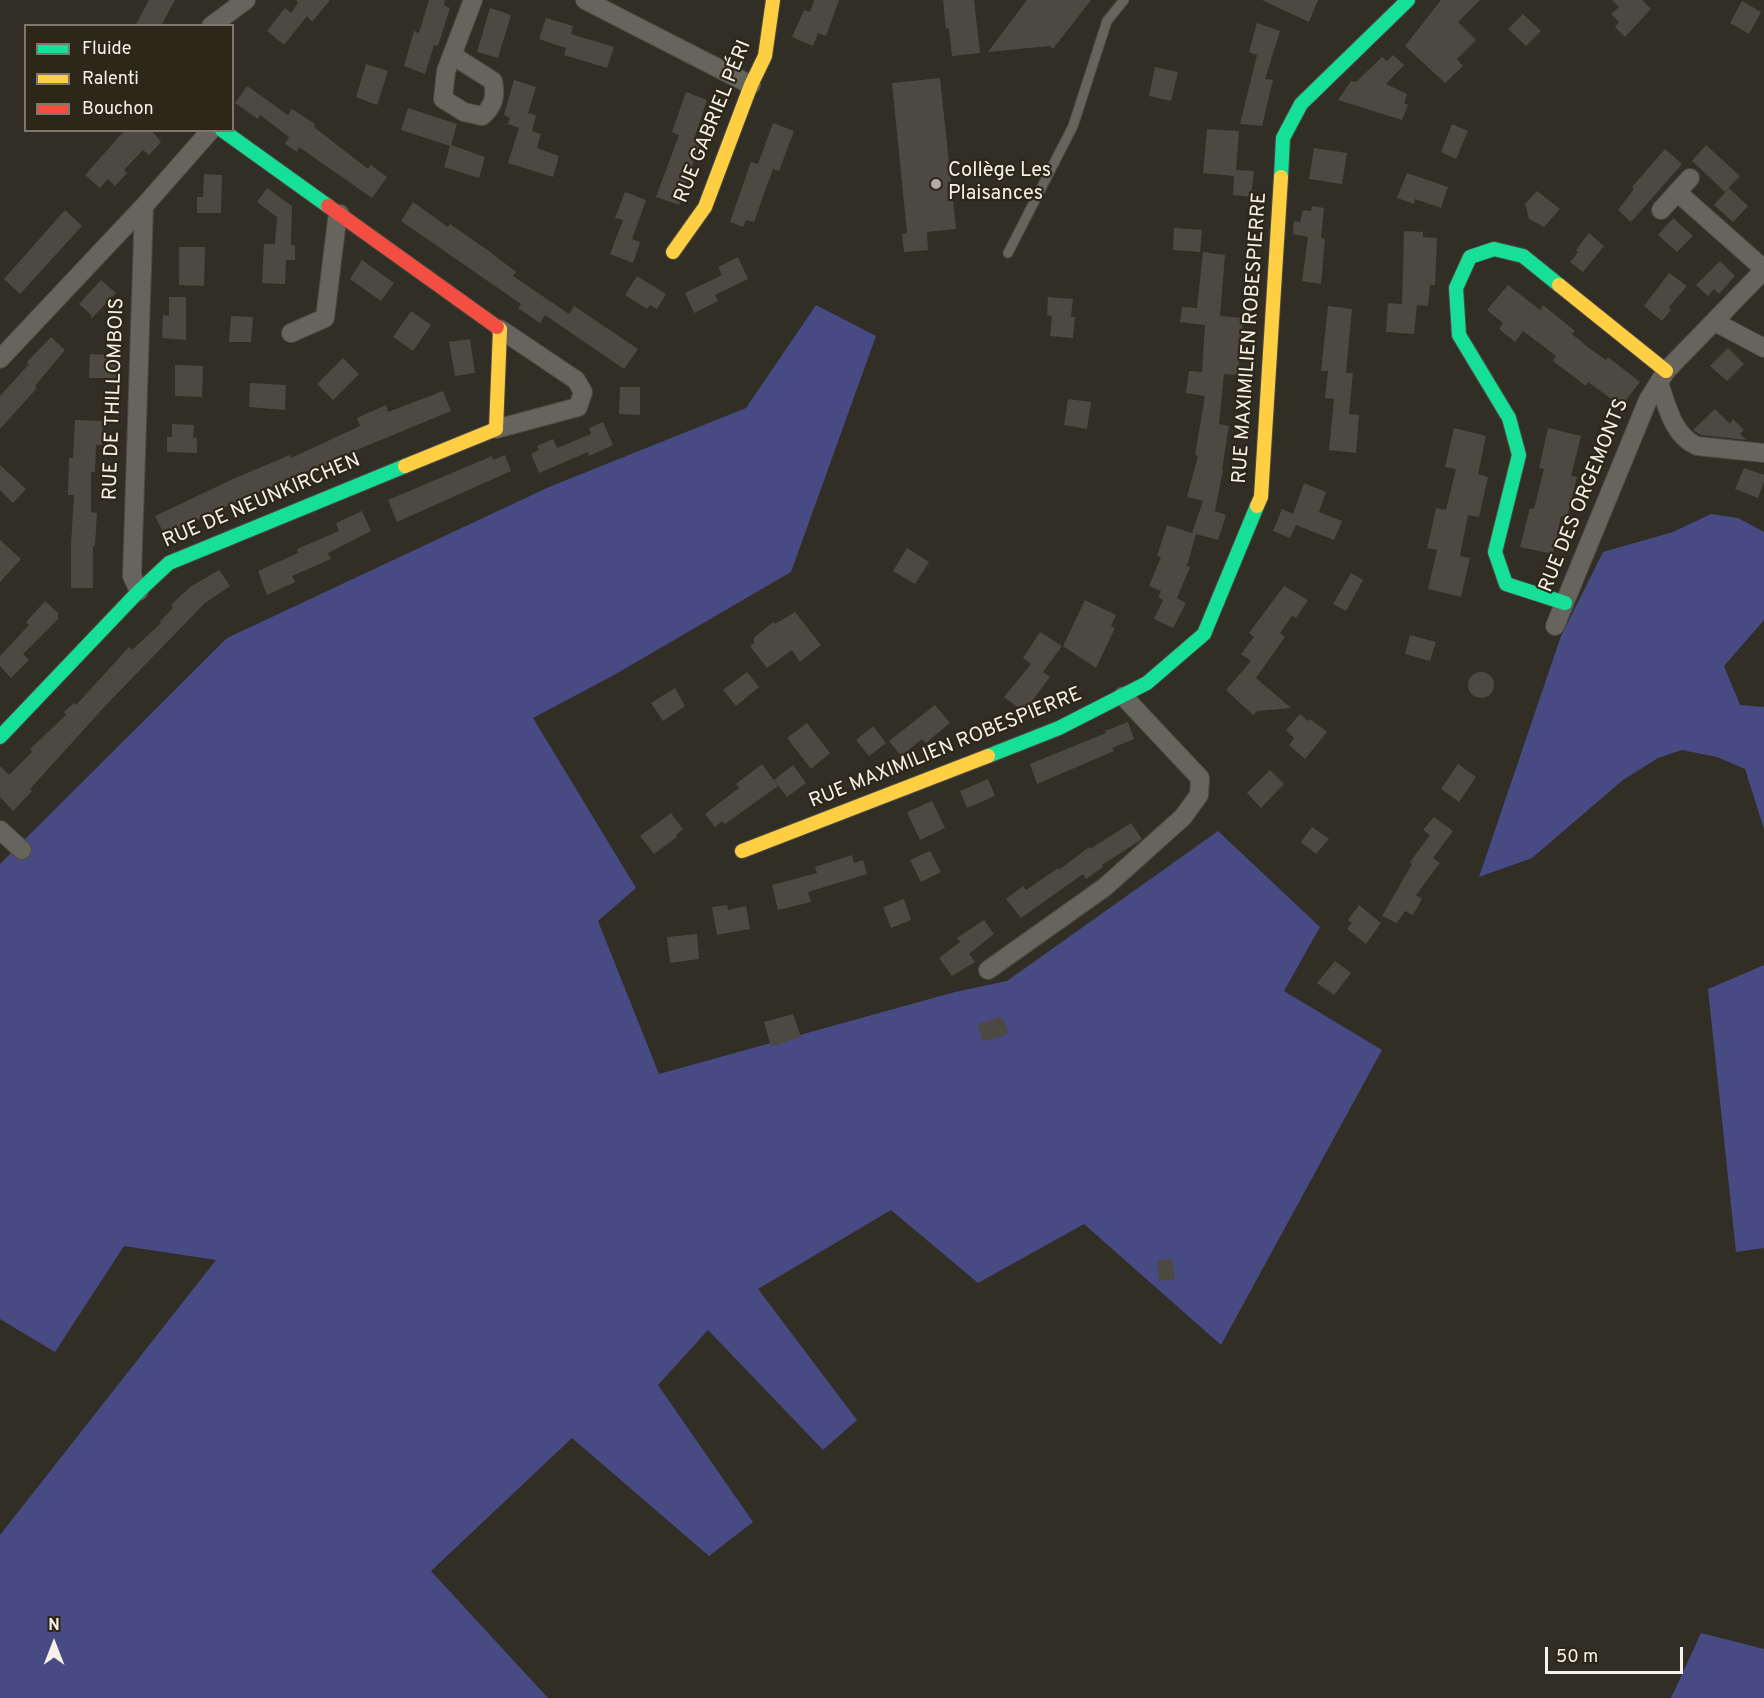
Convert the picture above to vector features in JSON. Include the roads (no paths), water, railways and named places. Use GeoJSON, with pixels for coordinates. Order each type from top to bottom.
{"type":"FeatureCollection","features":[{"type":"Feature","properties":{"kind":"street"},"geometry":{"type":"LineString","coordinates":[[214,24],[246,0]]}},
{"type":"Feature","properties":{"kind":"street"},"geometry":{"type":"LineString","coordinates":[[452,55],[473,0]]}},
{"type":"Feature","properties":{"kind":"street"},"geometry":{"type":"LineString","coordinates":[[585,0],[751,85]]}},
{"type":"Feature","properties":{"kind":"street","name":"RUE GABRIEL PÉRI"},"geometry":{"type":"LineString","coordinates":[[673,252],[705,207],[751,85],[765,56],[773,0]]}},
{"type":"Feature","properties":{"kind":"street","name":"RUE MAXIMILIEN ROBESPIERRE"},"geometry":{"type":"LineString","coordinates":[[742,851],[1059,728],[1147,683],[1204,634],[1261,497],[1283,138],[1301,104],[1408,0]]}},
{"type":"Feature","properties":{"kind":"street"},"geometry":{"type":"LineString","coordinates":[[0,359],[144,206],[209,132]]}},
{"type":"Feature","properties":{"kind":"street","name":"RUE DE NEUNKIRCHEN"},"geometry":{"type":"LineString","coordinates":[[0,737],[140,591],[170,563],[496,429],[578,406],[583,392],[576,380],[225,132]]}},
{"type":"Feature","properties":{"kind":"street"},"geometry":{"type":"LineString","coordinates":[[1661,210],[1690,178]]}},
{"type":"Feature","properties":{"kind":"street","name":"RUE DES ORGEMONTS"},"geometry":{"type":"LineString","coordinates":[[1555,626],[1648,400],[1662,377],[1764,269],[1677,192]]}},
{"type":"Feature","properties":{"kind":"street","name":"RUE DE THILLOMBOIS"},"geometry":{"type":"LineString","coordinates":[[140,591],[132,576],[144,206]]}},
{"type":"Feature","properties":{"kind":"street"},"geometry":{"type":"LineString","coordinates":[[291,333],[325,318],[336,220],[340,214]]}},
{"type":"Feature","properties":{"kind":"street"},"geometry":{"type":"LineString","coordinates":[[1565,603],[1506,584],[1495,552],[1519,455],[1509,418],[1460,335],[1456,288],[1470,257],[1494,249],[1523,256],[1662,377],[1675,428],[1687,442],[1697,446],[1764,453]]}},
{"type":"Feature","properties":{"kind":"street"},"geometry":{"type":"LineString","coordinates":[[1715,322],[1764,348]]}},
{"type":"Feature","properties":{"kind":"street"},"geometry":{"type":"LineString","coordinates":[[496,429],[500,328]]}},
{"type":"Feature","properties":{"kind":"street"},"geometry":{"type":"LineString","coordinates":[[988,970],[1106,887],[1183,817],[1199,795],[1200,778],[1123,696]]}},
{"type":"Feature","properties":{"kind":"street"},"geometry":{"type":"LineString","coordinates":[[0,830],[22,850]]}},
{"type":"Feature","properties":{"kind":"lane"},"geometry":{"type":"LineString","coordinates":[[1008,253],[1073,126],[1107,21],[1124,0]]}},
{"type":"Feature","properties":{"kind":"place","name":"Collège Les Plaisances"},"geometry":{"type":"Point","coordinates":[936,184]}}]}
